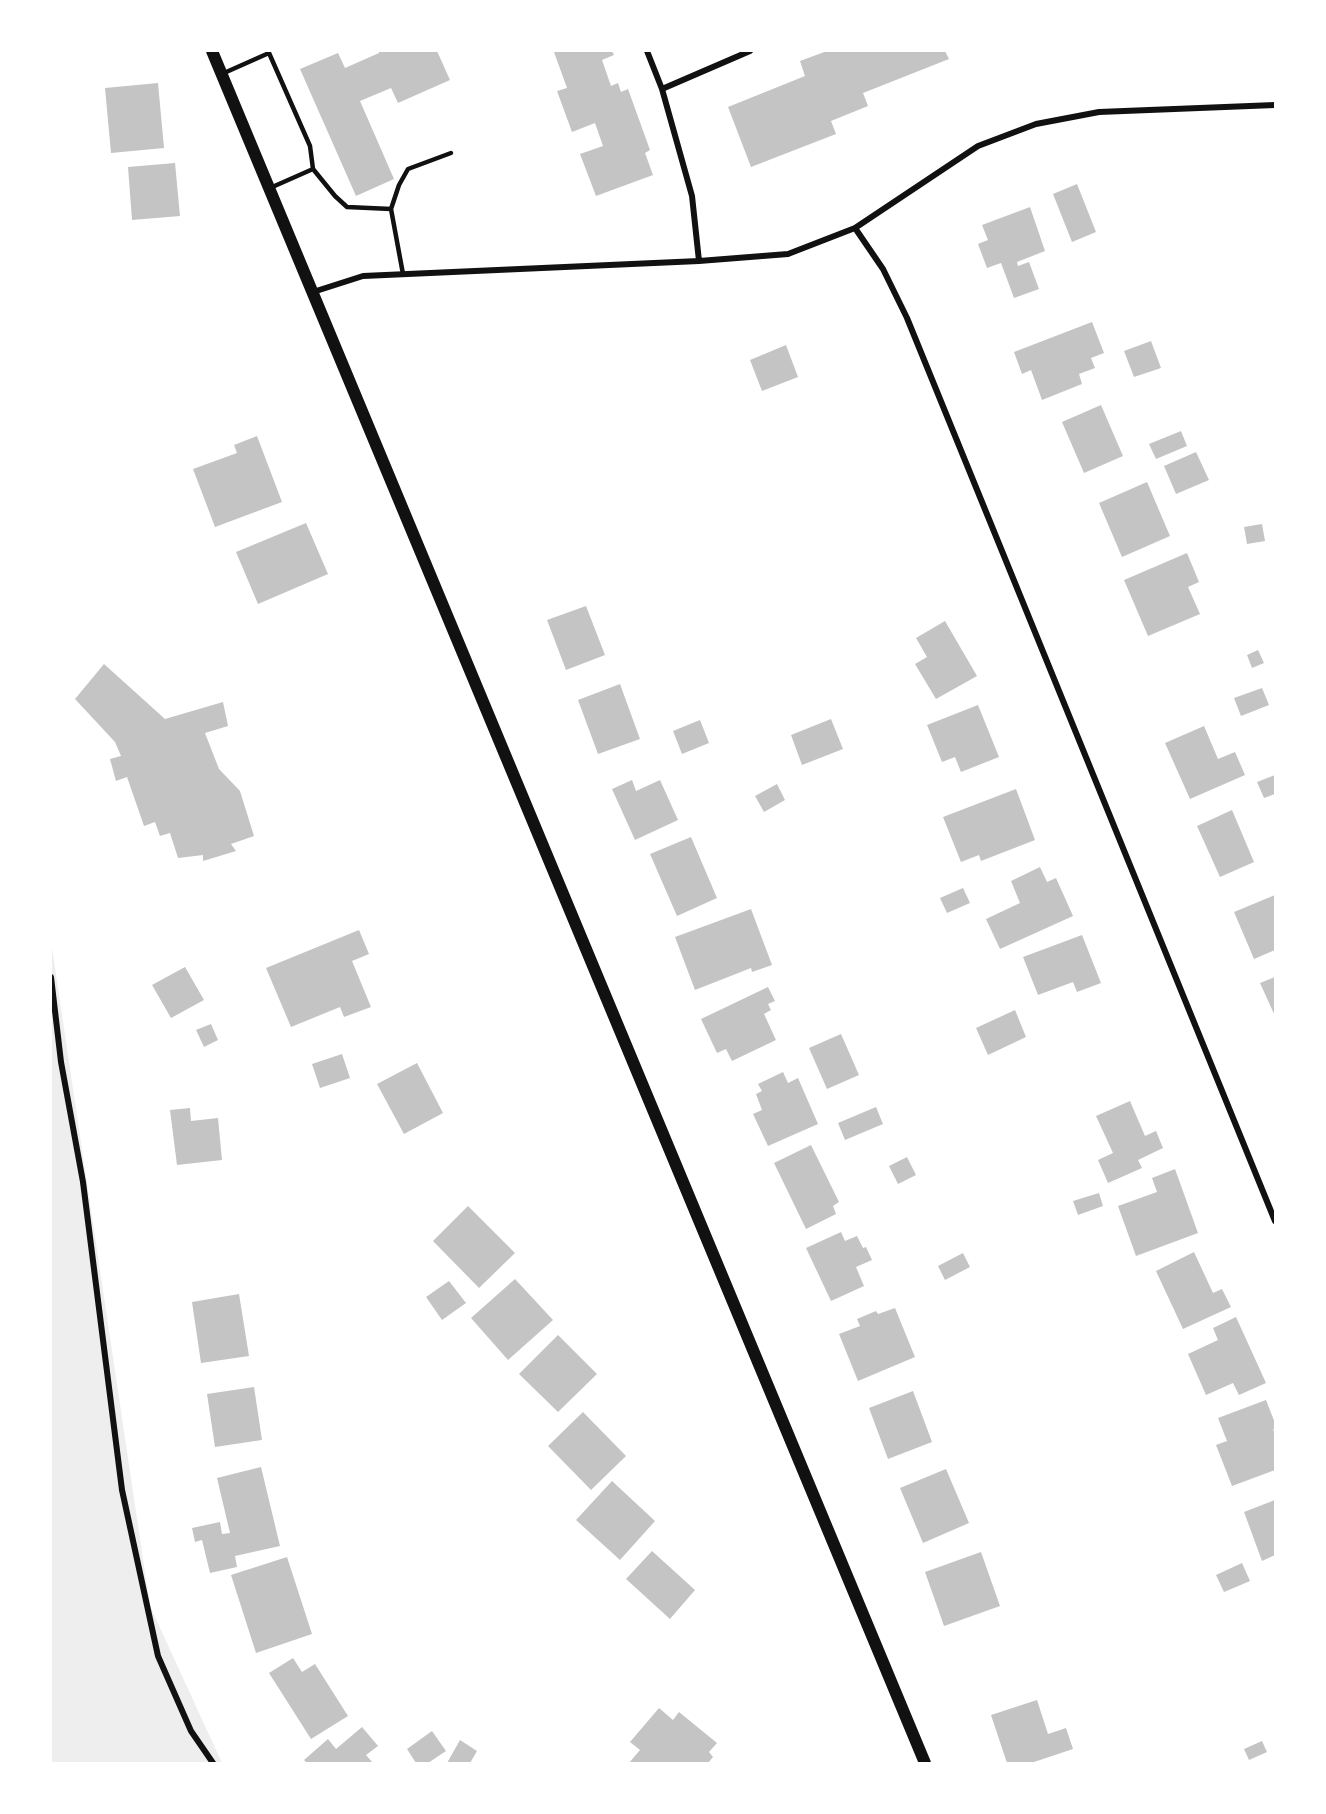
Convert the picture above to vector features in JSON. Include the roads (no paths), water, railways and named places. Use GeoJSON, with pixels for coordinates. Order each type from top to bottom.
{"type":"FeatureCollection","features":[{"type":"Feature","properties":{"kind":"main road"},"geometry":{"type":"LineString","coordinates":[[212,51],[925,1763]]}},
{"type":"Feature","properties":{"kind":"street"},"geometry":{"type":"LineString","coordinates":[[647,51],[662,89],[692,196],[699,261]]}},
{"type":"Feature","properties":{"kind":"street"},"geometry":{"type":"LineString","coordinates":[[662,89],[750,51]]}},
{"type":"Feature","properties":{"kind":"street"},"geometry":{"type":"LineString","coordinates":[[313,292],[363,276],[699,261],[788,254],[855,228],[978,147],[1036,124],[1099,112],[1275,105]]}},
{"type":"Feature","properties":{"kind":"street"},"geometry":{"type":"LineString","coordinates":[[855,228],[883,269],[907,318],[1275,1221]]}},
{"type":"Feature","properties":{"kind":"street"},"geometry":{"type":"LineString","coordinates":[[51,977],[61,1062],[83,1182],[122,1490],[158,1656],[192,1731],[213,1763]]}},
{"type":"Feature","properties":{"kind":"lane"},"geometry":{"type":"LineString","coordinates":[[222,74],[271,52],[310,146],[313,169],[346,207],[391,209]]}},
{"type":"Feature","properties":{"kind":"lane"},"geometry":{"type":"LineString","coordinates":[[403,274],[391,209],[399,185],[408,168],[451,153]]}},
{"type":"Feature","properties":{"kind":"lane"},"geometry":{"type":"LineString","coordinates":[[270,188],[313,169]]}}]}
